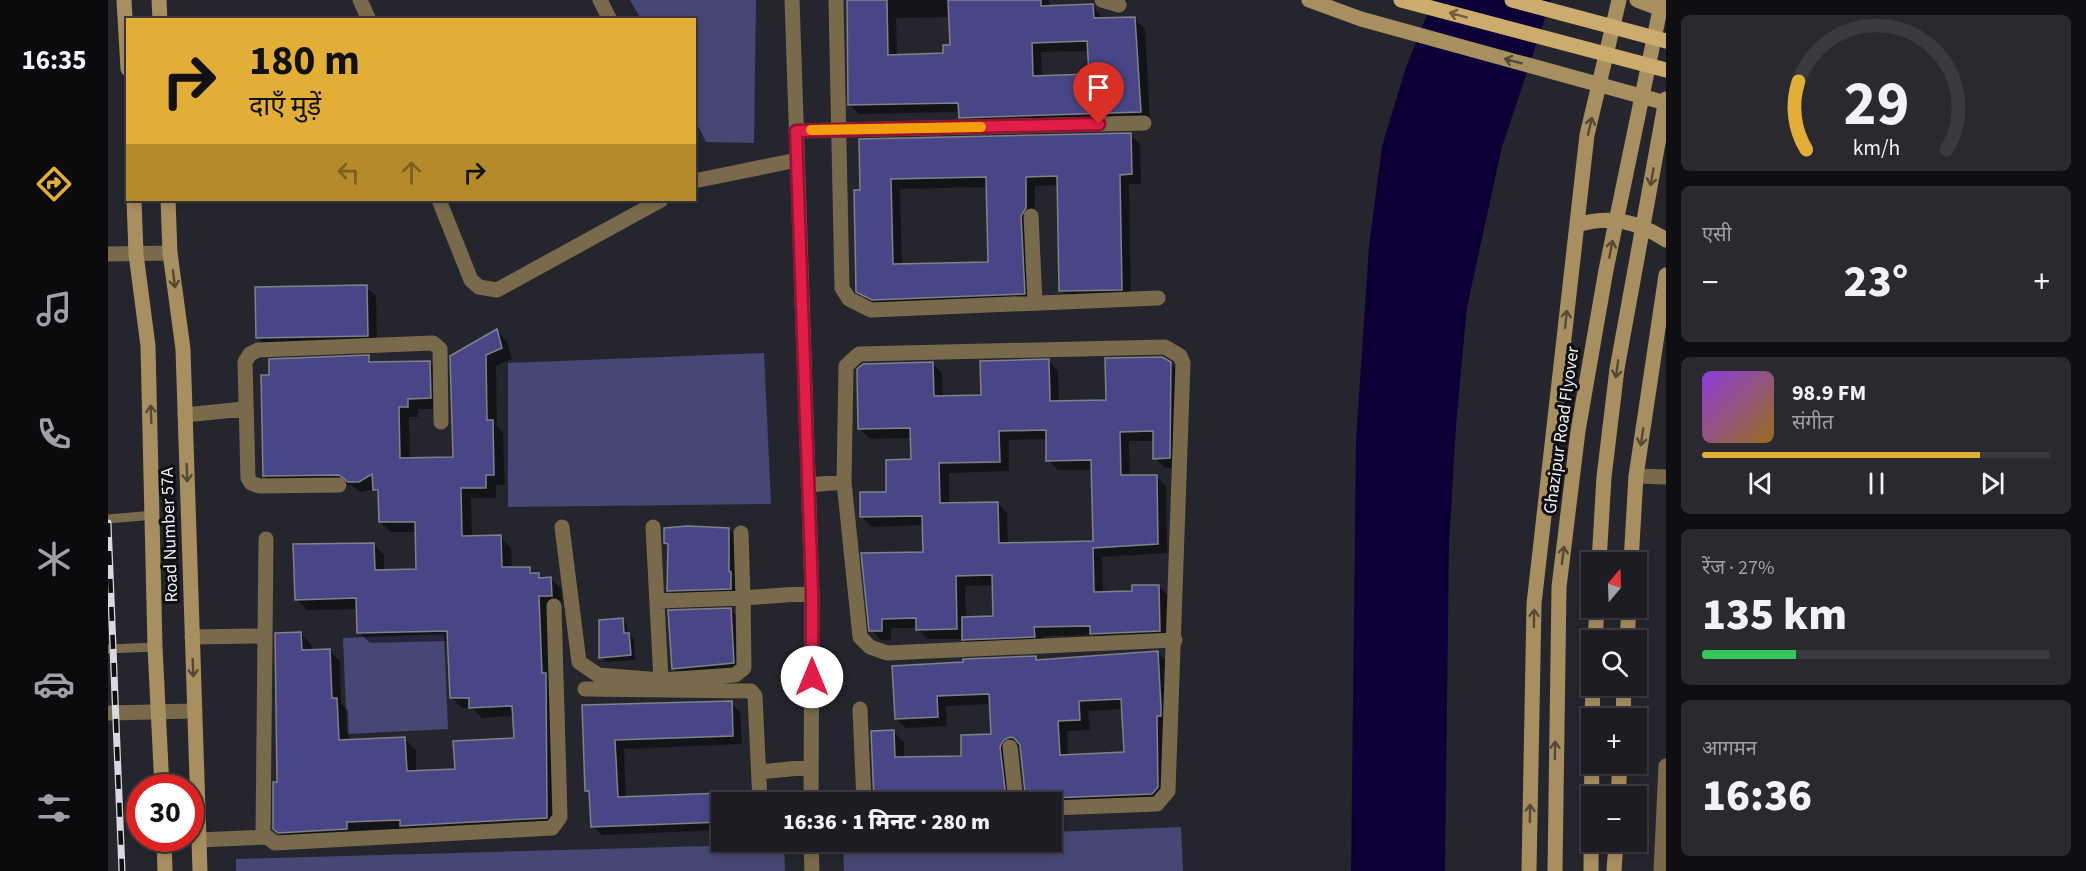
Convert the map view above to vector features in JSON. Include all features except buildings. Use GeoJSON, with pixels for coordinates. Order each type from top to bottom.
{"type":"FeatureCollection","features":[{"type":"Feature","properties":{"kind":"main road"},"geometry":{"type":"LineString","coordinates":[[124,0],[126,34]]}},
{"type":"Feature","properties":{"kind":"main road"},"geometry":{"type":"LineString","coordinates":[[159,0],[160,18]]}},
{"type":"Feature","properties":{"kind":"main road"},"geometry":{"type":"LineString","coordinates":[[1309,0],[1361,19],[1569,77],[1666,101],[1617,369],[1604,477],[1600,552]]}},
{"type":"Feature","properties":{"kind":"main road"},"geometry":{"type":"LineString","coordinates":[[1401,0],[1666,70]]}},
{"type":"Feature","properties":{"kind":"main road"},"geometry":{"type":"LineString","coordinates":[[1512,0],[1666,41]]}},
{"type":"Feature","properties":{"kind":"main road"},"geometry":{"type":"LineString","coordinates":[[1529,871],[1534,604],[1587,135],[1619,0]]}},
{"type":"Feature","properties":{"kind":"main road"},"geometry":{"type":"LineString","coordinates":[[1636,0],[1666,11]]}},
{"type":"Feature","properties":{"kind":"main road","name":"Ghazipur Road Flyover"},"geometry":{"type":"LineString","coordinates":[[1555,871],[1559,587],[1578,431],[1609,258],[1662,0]]}},
{"type":"Feature","properties":{"kind":"main road","name":"Road Number 57A"},"geometry":{"type":"LineString","coordinates":[[134,201],[136,254],[148,346],[154,515],[155,647],[162,774]]}},
{"type":"Feature","properties":{"kind":"main road","name":"Road Number 57A"},"geometry":{"type":"LineString","coordinates":[[168,201],[170,253],[183,349],[196,774]]}},
{"type":"Feature","properties":{"kind":"main road"},"geometry":{"type":"LineString","coordinates":[[1577,225],[1596,219],[1613,219],[1634,223],[1666,240]]}},
{"type":"Feature","properties":{"kind":"main road"},"geometry":{"type":"LineString","coordinates":[[1632,552],[1636,476],[1666,275]]}},
{"type":"Feature","properties":{"kind":"main road"},"geometry":{"type":"LineString","coordinates":[[1591,871],[1592,774]]}},
{"type":"Feature","properties":{"kind":"main road"},"geometry":{"type":"LineString","coordinates":[[164,852],[165,871]]}},
{"type":"Feature","properties":{"kind":"main road","name":"Road Number 57A"},"geometry":{"type":"LineString","coordinates":[[199,852],[200,871]]}},
{"type":"Feature","properties":{"kind":"main road"},"geometry":{"type":"LineString","coordinates":[[1614,871],[1615,852]]}},
{"type":"Feature","properties":{"kind":"street"},"geometry":{"type":"LineString","coordinates":[[600,0],[609,18]]}},
{"type":"Feature","properties":{"kind":"street"},"geometry":{"type":"LineString","coordinates":[[792,0],[812,593],[811,792]]}},
{"type":"Feature","properties":{"kind":"street"},"geometry":{"type":"LineString","coordinates":[[836,0],[842,288],[849,299],[870,310],[1158,298]]}},
{"type":"Feature","properties":{"kind":"street"},"geometry":{"type":"LineString","coordinates":[[1102,0],[1119,5]]}},
{"type":"Feature","properties":{"kind":"street"},"geometry":{"type":"LineString","coordinates":[[796,131],[837,128],[1144,123]]}},
{"type":"Feature","properties":{"kind":"street"},"geometry":{"type":"LineString","coordinates":[[696,181],[797,160]]}},
{"type":"Feature","properties":{"kind":"street"},"geometry":{"type":"LineString","coordinates":[[439,201],[471,280],[479,287],[497,290],[659,201]]}},
{"type":"Feature","properties":{"kind":"street"},"geometry":{"type":"LineString","coordinates":[[1032,216],[1035,303]]}},
{"type":"Feature","properties":{"kind":"street"},"geometry":{"type":"LineString","coordinates":[[108,254],[170,253]]}},
{"type":"Feature","properties":{"kind":"street"},"geometry":{"type":"LineString","coordinates":[[339,485],[259,486],[250,483],[244,409],[245,362],[250,354],[258,350],[426,342],[440,349],[441,422]]}},
{"type":"Feature","properties":{"kind":"street"},"geometry":{"type":"LineString","coordinates":[[1062,807],[1162,801],[1168,791],[1175,640],[1183,363],[1180,356],[1165,347],[854,356],[846,366],[844,482],[860,637],[870,647],[887,653],[1175,640]]}},
{"type":"Feature","properties":{"kind":"street"},"geometry":{"type":"LineString","coordinates":[[185,415],[244,409]]}},
{"type":"Feature","properties":{"kind":"street"},"geometry":{"type":"LineString","coordinates":[[1636,476],[1666,477]]}},
{"type":"Feature","properties":{"kind":"street"},"geometry":{"type":"LineString","coordinates":[[808,485],[844,482]]}},
{"type":"Feature","properties":{"kind":"street"},"geometry":{"type":"LineString","coordinates":[[562,527],[579,662],[598,675],[662,680],[735,675],[744,668],[741,533]]}},
{"type":"Feature","properties":{"kind":"street"},"geometry":{"type":"LineString","coordinates":[[653,527],[662,680]]}},
{"type":"Feature","properties":{"kind":"street"},"geometry":{"type":"LineString","coordinates":[[266,539],[263,834],[266,837]]}},
{"type":"Feature","properties":{"kind":"street"},"geometry":{"type":"LineString","coordinates":[[657,601],[812,593]]}},
{"type":"Feature","properties":{"kind":"street"},"geometry":{"type":"LineString","coordinates":[[204,840],[266,837],[283,844],[552,828],[561,818],[554,606]]}},
{"type":"Feature","properties":{"kind":"street"},"geometry":{"type":"LineString","coordinates":[[192,636],[264,636]]}},
{"type":"Feature","properties":{"kind":"street"},"geometry":{"type":"LineString","coordinates":[[585,689],[751,691],[756,696],[760,792]]}},
{"type":"Feature","properties":{"kind":"street"},"geometry":{"type":"LineString","coordinates":[[860,709],[864,792]]}},
{"type":"Feature","properties":{"kind":"street"},"geometry":{"type":"LineString","coordinates":[[108,713],[194,711]]}},
{"type":"Feature","properties":{"kind":"street"},"geometry":{"type":"LineString","coordinates":[[1010,747],[1015,792]]}},
{"type":"Feature","properties":{"kind":"street"},"geometry":{"type":"LineString","coordinates":[[1661,871],[1666,766]]}},
{"type":"Feature","properties":{"kind":"street"},"geometry":{"type":"LineString","coordinates":[[759,772],[810,767]]}},
{"type":"Feature","properties":{"kind":"street"},"geometry":{"type":"LineString","coordinates":[[811,852],[812,871]]}},
{"type":"Feature","properties":{"kind":"lane"},"geometry":{"type":"LineString","coordinates":[[108,519],[154,515]]}},
{"type":"Feature","properties":{"kind":"lane"},"geometry":{"type":"LineString","coordinates":[[108,650],[155,647]]}},
{"type":"Feature","properties":{"kind":"shaded area"},"geometry":{"type":"Polygon","coordinates":[[[630,0],[756,0],[754,143],[706,142],[696,122],[696,18],[640,18],[630,0]]]}},
{"type":"Feature","properties":{"kind":"shaded area"},"geometry":{"type":"Polygon","coordinates":[[[1433,0],[1551,0],[1502,147],[1467,307],[1456,426],[1449,544],[1445,871],[1351,871],[1356,441],[1369,247],[1382,146],[1406,67],[1433,0]]]}},
{"type":"Feature","properties":{"kind":"shaded area"},"geometry":{"type":"Polygon","coordinates":[[[764,353],[771,504],[508,507],[508,363],[764,353]]]}},
{"type":"Feature","properties":{"kind":"shaded area"},"geometry":{"type":"Polygon","coordinates":[[[444,634],[448,729],[347,734],[343,638],[444,634]]]}},
{"type":"Feature","properties":{"kind":"shaded area"},"geometry":{"type":"Polygon","coordinates":[[[1181,827],[1183,871],[844,871],[843,852],[1062,852],[1062,832],[1181,827]]]}},
{"type":"Feature","properties":{"kind":"shaded area"},"geometry":{"type":"Polygon","coordinates":[[[711,846],[711,852],[784,852],[785,871],[236,871],[236,859],[711,846]]]}},
{"type":"Feature","properties":{"kind":"railway"},"geometry":{"type":"LineString","coordinates":[[108,523],[122,871]]}},
{"type":"Feature","properties":{"kind":"slow traffic"},"geometry":{"type":"LineString","coordinates":[[811,130],[981,127]]}},
{"type":"Feature","properties":{"kind":"route"},"geometry":{"type":"LineString","coordinates":[[812,677],[812,593],[796,131],[837,128],[1099,124]]}}]}
